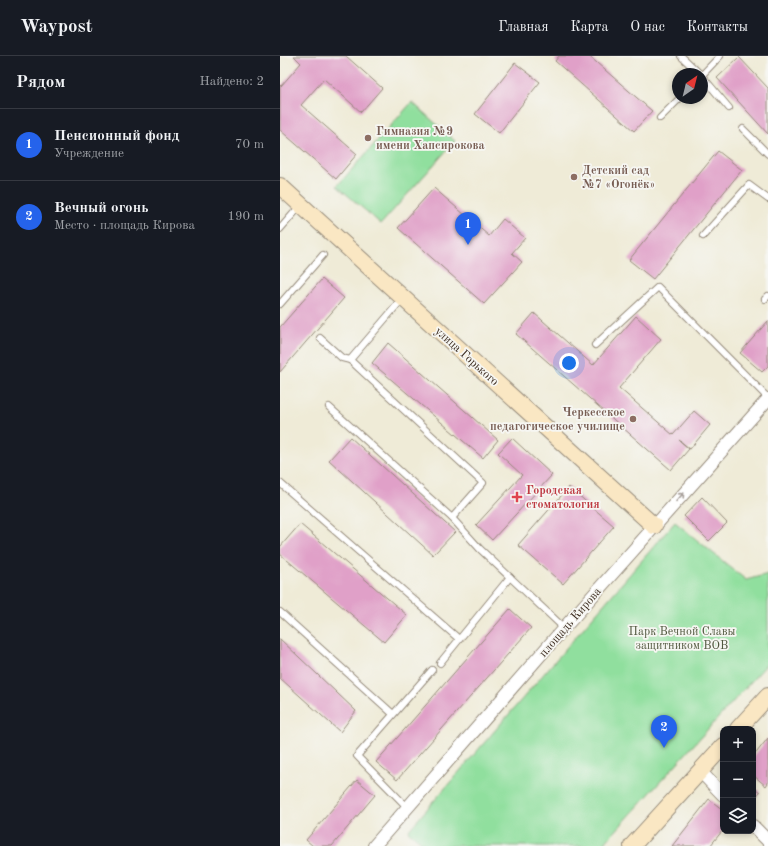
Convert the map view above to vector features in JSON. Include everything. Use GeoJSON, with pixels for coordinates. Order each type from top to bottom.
{"type":"FeatureCollection","features":[{"type":"Feature","properties":{"kind":"street","name":"улица Горького"},"geometry":{"type":"LineString","coordinates":[[280,186],[654,526]]}},
{"type":"Feature","properties":{"kind":"street","name":"площадь Кирова"},"geometry":{"type":"LineString","coordinates":[[374,846],[564,628],[768,399]]}},
{"type":"Feature","properties":{"kind":"street"},"geometry":{"type":"LineString","coordinates":[[741,726],[768,696]]}},
{"type":"Feature","properties":{"kind":"street"},"geometry":{"type":"LineString","coordinates":[[632,846],[720,749]]}},
{"type":"Feature","properties":{"kind":"street"},"geometry":{"type":"LineString","coordinates":[[700,771],[720,792]]}},
{"type":"Feature","properties":{"kind":"street"},"geometry":{"type":"LineString","coordinates":[[756,829],[768,841]]}},
{"type":"Feature","properties":{"kind":"lane"},"geometry":{"type":"LineString","coordinates":[[681,56],[694,68]]}},
{"type":"Feature","properties":{"kind":"lane"},"geometry":{"type":"LineString","coordinates":[[708,68],[720,56]]}},
{"type":"Feature","properties":{"kind":"lane"},"geometry":{"type":"LineString","coordinates":[[708,83],[730,108]]}},
{"type":"Feature","properties":{"kind":"lane"},"geometry":{"type":"LineString","coordinates":[[660,118],[674,104]]}},
{"type":"Feature","properties":{"kind":"lane"},"geometry":{"type":"LineString","coordinates":[[744,128],[768,154]]}},
{"type":"Feature","properties":{"kind":"lane"},"geometry":{"type":"LineString","coordinates":[[702,236],[749,185],[768,199]]}},
{"type":"Feature","properties":{"kind":"lane"},"geometry":{"type":"LineString","coordinates":[[280,228],[301,205]]}},
{"type":"Feature","properties":{"kind":"lane"},"geometry":{"type":"LineString","coordinates":[[281,301],[323,255]]}},
{"type":"Feature","properties":{"kind":"lane"},"geometry":{"type":"LineString","coordinates":[[596,345],[658,288],[768,399]]}},
{"type":"Feature","properties":{"kind":"lane"},"geometry":{"type":"LineString","coordinates":[[350,360],[403,298]]}},
{"type":"Feature","properties":{"kind":"lane"},"geometry":{"type":"LineString","coordinates":[[320,338],[342,358],[350,360],[483,482],[452,518]]}},
{"type":"Feature","properties":{"kind":"lane"},"geometry":{"type":"LineString","coordinates":[[329,407],[452,518],[480,549],[564,628]]}},
{"type":"Feature","properties":{"kind":"lane"},"geometry":{"type":"LineString","coordinates":[[280,483],[459,639]]}},
{"type":"Feature","properties":{"kind":"lane"},"geometry":{"type":"LineString","coordinates":[[440,663],[510,577]]}},
{"type":"Feature","properties":{"kind":"lane"},"geometry":{"type":"LineString","coordinates":[[280,612],[393,714]]}},
{"type":"Feature","properties":{"kind":"lane"},"geometry":{"type":"LineString","coordinates":[[408,808],[357,756],[432,670]]}},
{"type":"Feature","properties":{"kind":"green space"},"geometry":{"type":"Polygon","coordinates":[[[412,102],[455,141],[381,224],[337,186],[412,102]]]}},
{"type":"Feature","properties":{"kind":"green space","name":"Парк Вечной Славы защитником ВОВ"},"geometry":{"type":"Polygon","coordinates":[[[675,522],[746,580],[768,574],[768,663],[602,846],[426,846],[408,831],[675,522]]]}},
{"type":"Feature","properties":{"kind":"building"},"geometry":{"type":"Polygon","coordinates":[[[294,56],[346,56],[382,88],[361,112],[324,79],[301,105],[357,154],[336,179],[280,130],[280,85],[281,86],[301,63],[294,56]]]}},
{"type":"Feature","properties":{"kind":"building"},"geometry":{"type":"Polygon","coordinates":[[[559,56],[589,56],[652,111],[634,131],[555,61],[559,56]]]}},
{"type":"Feature","properties":{"kind":"building"},"geometry":{"type":"Polygon","coordinates":[[[739,57],[768,88],[768,134],[717,78],[739,57]]]}},
{"type":"Feature","properties":{"kind":"building"},"geometry":{"type":"Polygon","coordinates":[[[515,63],[540,82],[499,133],[475,114],[515,63]]]}},
{"type":"Feature","properties":{"kind":"building"},"geometry":{"type":"Polygon","coordinates":[[[718,151],[742,170],[653,279],[629,260],[718,151]]]}},
{"type":"Feature","properties":{"kind":"building"},"geometry":{"type":"Polygon","coordinates":[[[434,188],[489,236],[503,219],[525,238],[512,253],[522,262],[484,304],[398,228],[434,188]]]}},
{"type":"Feature","properties":{"kind":"building"},"geometry":{"type":"Polygon","coordinates":[[[322,279],[344,298],[280,372],[280,327],[322,279]]]}},
{"type":"Feature","properties":{"kind":"building","name":"Черкесское педагогическое училище"},"geometry":{"type":"Polygon","coordinates":[[[534,313],[593,365],[636,316],[661,339],[619,388],[673,435],[694,411],[710,425],[690,449],[679,440],[689,449],[671,470],[516,334],[534,313]]]}},
{"type":"Feature","properties":{"kind":"building"},"geometry":{"type":"Polygon","coordinates":[[[768,321],[768,366],[762,372],[740,353],[768,321]]]}},
{"type":"Feature","properties":{"kind":"building"},"geometry":{"type":"Polygon","coordinates":[[[388,343],[498,440],[483,458],[372,363],[388,343]]]}},
{"type":"Feature","properties":{"kind":"building"},"geometry":{"type":"Polygon","coordinates":[[[350,437],[455,532],[433,555],[329,460],[350,437]]]}},
{"type":"Feature","properties":{"kind":"building"},"geometry":{"type":"Polygon","coordinates":[[[512,438],[552,475],[492,540],[476,525],[522,475],[498,453],[512,438]]]}},
{"type":"Feature","properties":{"kind":"building"},"geometry":{"type":"Polygon","coordinates":[[[569,487],[614,526],[563,584],[518,545],[569,487]]]}},
{"type":"Feature","properties":{"kind":"building"},"geometry":{"type":"Polygon","coordinates":[[[702,497],[727,523],[709,541],[684,516],[702,497]]]}},
{"type":"Feature","properties":{"kind":"building"},"geometry":{"type":"Polygon","coordinates":[[[300,524],[407,615],[384,642],[280,554],[280,547],[300,524]]]}},
{"type":"Feature","properties":{"kind":"building"},"geometry":{"type":"Polygon","coordinates":[[[510,609],[531,628],[397,780],[376,762],[510,609]]]}},
{"type":"Feature","properties":{"kind":"building"},"geometry":{"type":"Polygon","coordinates":[[[280,639],[356,711],[340,732],[280,678],[280,639]]]}},
{"type":"Feature","properties":{"kind":"building"},"geometry":{"type":"Polygon","coordinates":[[[768,738],[768,783],[766,786],[756,778],[756,753],[768,738]]]}},
{"type":"Feature","properties":{"kind":"building"},"geometry":{"type":"Polygon","coordinates":[[[357,780],[375,795],[332,846],[313,846],[306,840],[357,780]]]}},
{"type":"Feature","properties":{"kind":"building"},"geometry":{"type":"Polygon","coordinates":[[[756,789],[760,792],[756,797],[756,789]]]}},
{"type":"Feature","properties":{"kind":"building"},"geometry":{"type":"Polygon","coordinates":[[[709,799],[720,808],[720,834],[710,846],[672,846],[709,799]]]}},
{"type":"Feature","properties":{"kind":"place","name":"Гимназия №9 имени Хапсирокова"},"geometry":{"type":"Point","coordinates":[368,138]}},
{"type":"Feature","properties":{"kind":"place","name":"Детский сад №7 «Огонёк»"},"geometry":{"type":"Point","coordinates":[574,177]}},
{"type":"Feature","properties":{"kind":"place","name":"Пенсионный фонд"},"geometry":{"type":"Point","coordinates":[468,245]}},
{"type":"Feature","properties":{"kind":"place","name":"Черкесское педагогическое училище"},"geometry":{"type":"Point","coordinates":[633,419]}},
{"type":"Feature","properties":{"kind":"place","name":"Городская стоматология"},"geometry":{"type":"Point","coordinates":[517,497]}},
{"type":"Feature","properties":{"kind":"place","name":"Вечный огонь"},"geometry":{"type":"Point","coordinates":[664,748]}}]}
